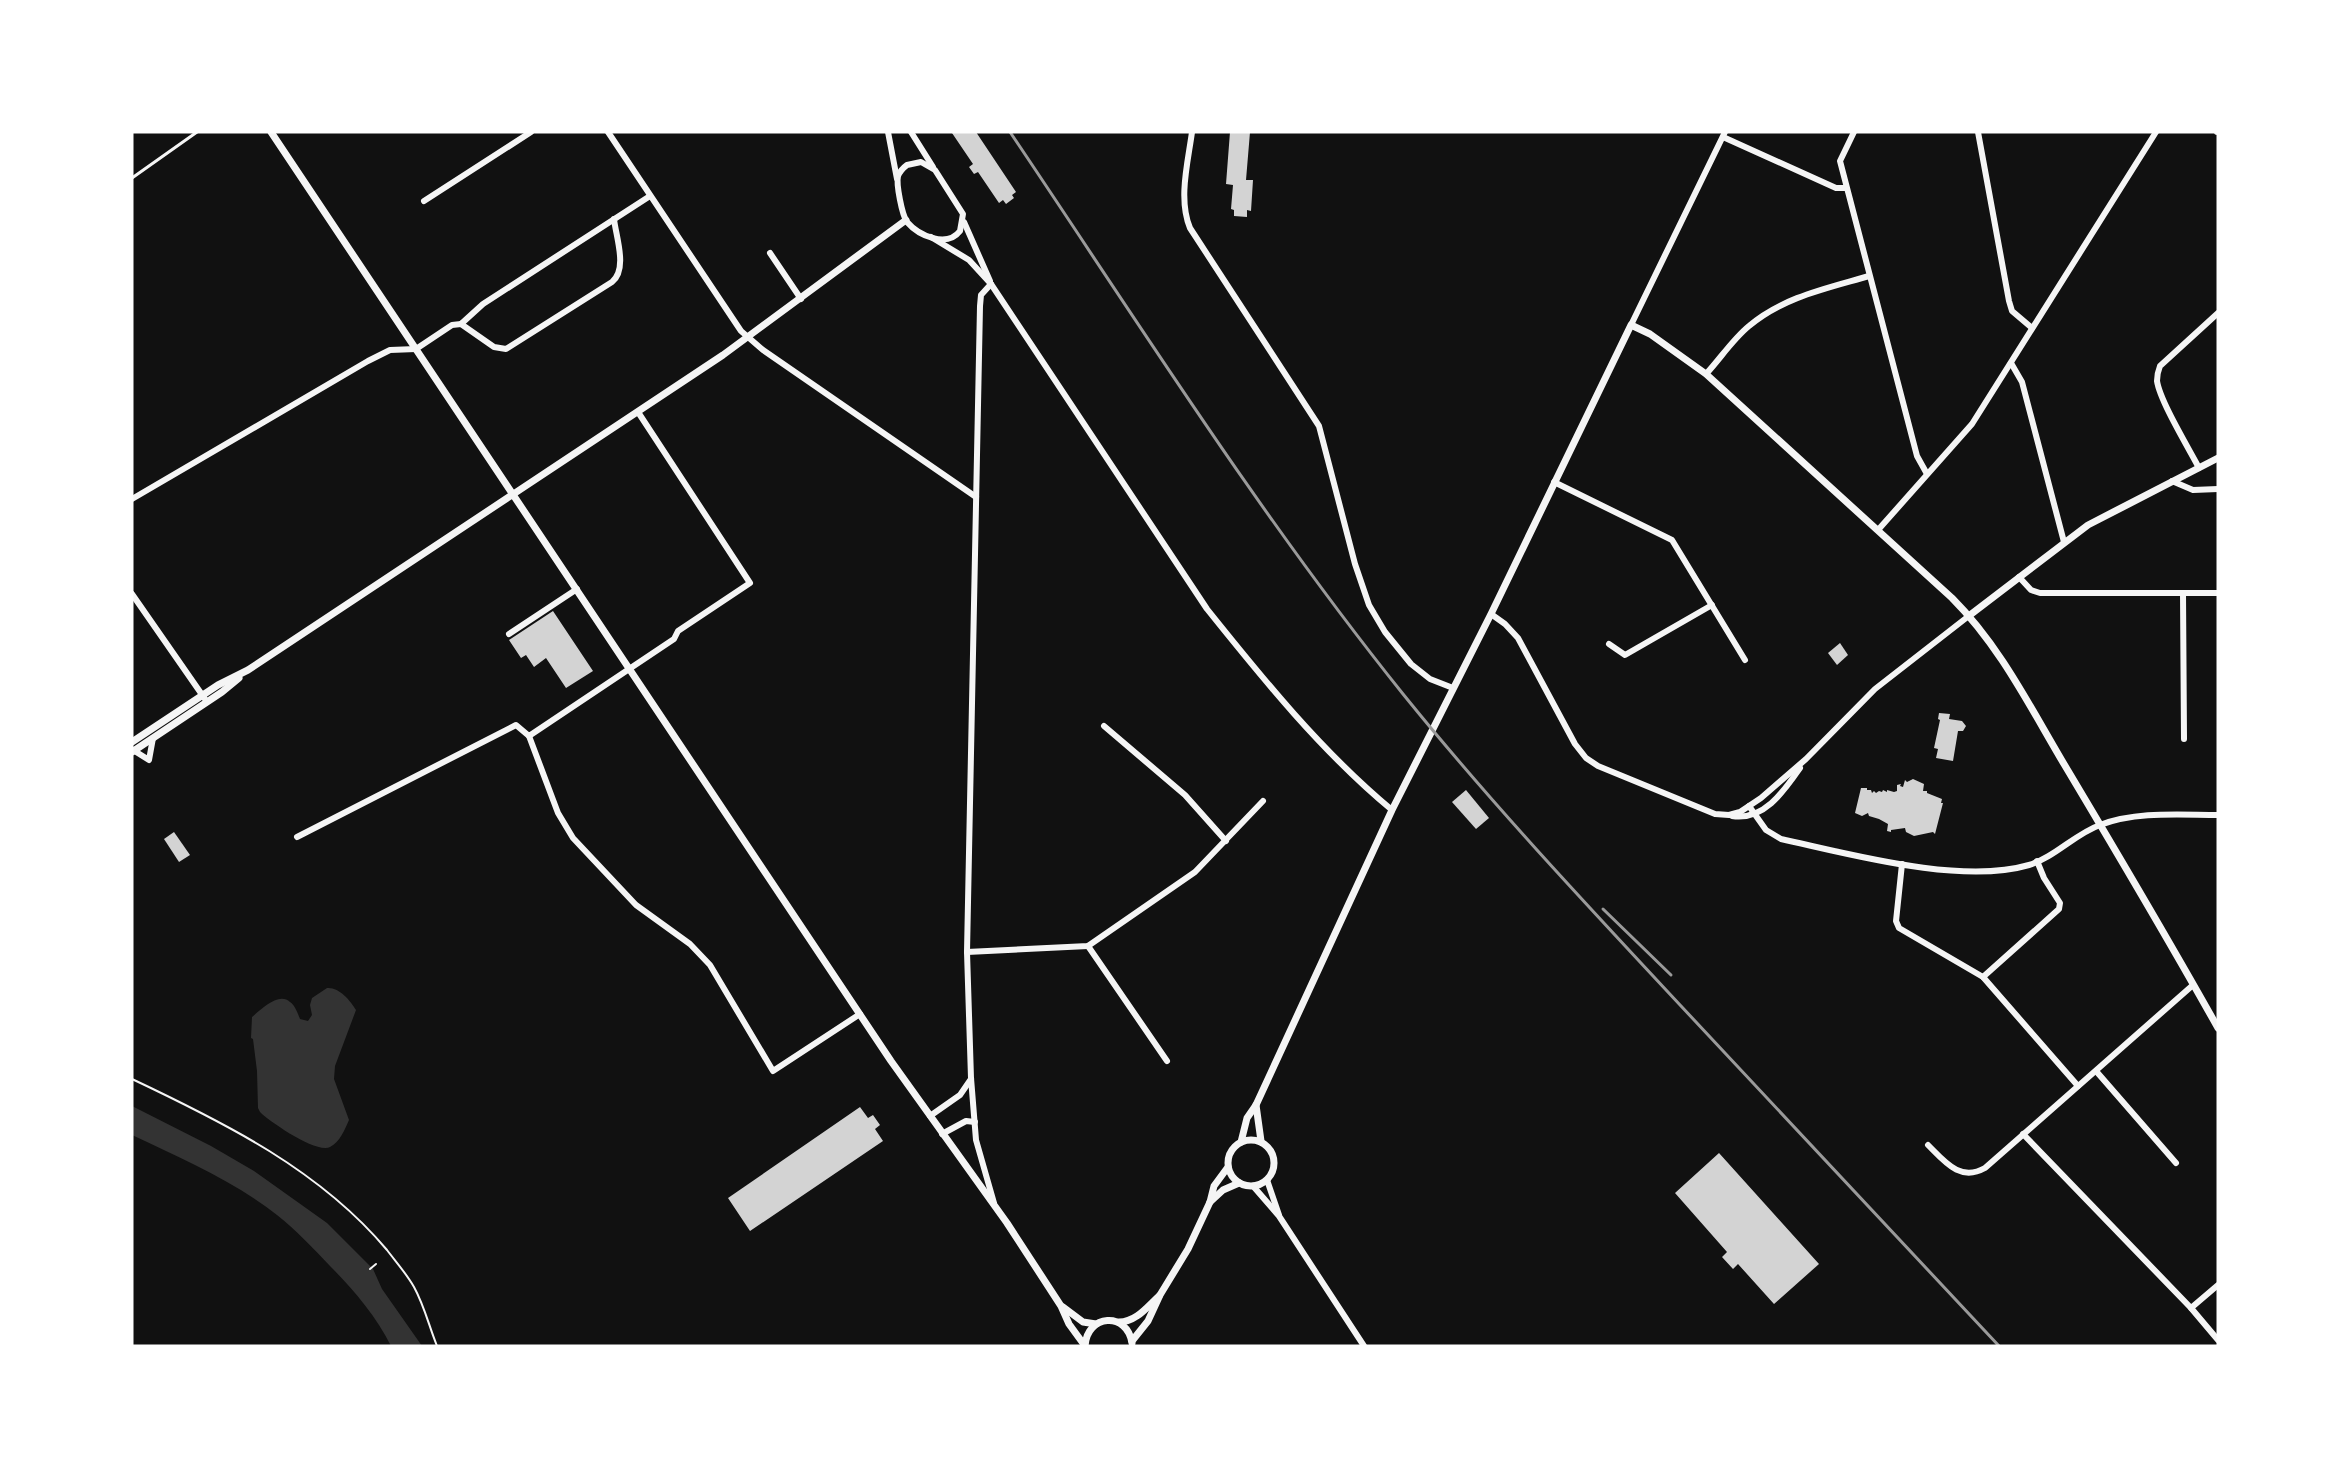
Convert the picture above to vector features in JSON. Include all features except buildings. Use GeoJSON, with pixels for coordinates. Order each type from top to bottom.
{"type":"FeatureCollection","features":[{"type":"Feature","properties":{"kind":"street"},"geometry":{"type":"LineString","coordinates":[[271,132],[860,1014],[942,1134],[995,1206],[1085,1346]]}},
{"type":"Feature","properties":{"kind":"street"},"geometry":{"type":"LineString","coordinates":[[424,201],[531,132]]}},
{"type":"Feature","properties":{"kind":"street"},"geometry":{"type":"LineString","coordinates":[[608,132],[737,326],[748,338],[976,497]]}},
{"type":"Feature","properties":{"kind":"street"},"geometry":{"type":"LineString","coordinates":[[888,132],[906,220],[969,260],[991,284],[1207,609],[1273,690],[1371,792],[1392,810]]}},
{"type":"Feature","properties":{"kind":"street"},"geometry":{"type":"LineString","coordinates":[[911,132],[960,207],[963,221],[991,284]]}},
{"type":"Feature","properties":{"kind":"street"},"geometry":{"type":"LineString","coordinates":[[1192,132],[1185,194],[1186,215],[1190,228],[1319,426],[1355,564],[1369,606],[1385,632],[1411,664],[1430,679],[1453,688]]}},
{"type":"Feature","properties":{"kind":"street"},"geometry":{"type":"LineString","coordinates":[[1854,132],[1840,161],[1917,456],[1927,474]]}},
{"type":"Feature","properties":{"kind":"street"},"geometry":{"type":"LineString","coordinates":[[1978,132],[2009,302],[2012,311],[2032,328]]}},
{"type":"Feature","properties":{"kind":"street"},"geometry":{"type":"LineString","coordinates":[[1878,530],[1972,424],[2156,132]]}},
{"type":"Feature","properties":{"kind":"street"},"geometry":{"type":"LineString","coordinates":[[1241,1142],[1251,1139],[1261,1141],[1269,1147],[1275,1161],[1274,1172],[1267,1180],[1253,1186],[1239,1183],[1232,1176],[1228,1167],[1229,1155],[1241,1142],[1247,1118],[1256,1105],[1392,810],[1491,614],[1724,135],[1836,188],[1846,188]]}},
{"type":"Feature","properties":{"kind":"street"},"geometry":{"type":"LineString","coordinates":[[897,183],[900,173],[909,164],[921,162],[935,170]]}},
{"type":"Feature","properties":{"kind":"street"},"geometry":{"type":"LineString","coordinates":[[132,499],[368,361],[390,350],[416,349],[452,325],[461,324],[483,304],[650,196]]}},
{"type":"Feature","properties":{"kind":"street"},"geometry":{"type":"LineString","coordinates":[[461,324],[494,347],[506,349],[612,282],[617,276],[620,264],[614,219]]}},
{"type":"Feature","properties":{"kind":"street"},"geometry":{"type":"LineString","coordinates":[[153,738],[149,760],[133,751],[248,670],[748,338],[906,220]]}},
{"type":"Feature","properties":{"kind":"street"},"geometry":{"type":"LineString","coordinates":[[931,237],[943,240],[954,237],[960,231],[963,221]]}},
{"type":"Feature","properties":{"kind":"street"},"geometry":{"type":"LineString","coordinates":[[770,253],[801,299]]}},
{"type":"Feature","properties":{"kind":"street"},"geometry":{"type":"LineString","coordinates":[[1706,374],[1748,326],[1773,309],[1792,300],[1869,276]]}},
{"type":"Feature","properties":{"kind":"street"},"geometry":{"type":"LineString","coordinates":[[991,284],[983,292],[980,300],[967,952],[971,1078],[978,1152],[995,1206]]}},
{"type":"Feature","properties":{"kind":"street"},"geometry":{"type":"LineString","coordinates":[[2199,468],[2163,397],[2157,380],[2160,366],[2218,313]]}},
{"type":"Feature","properties":{"kind":"street"},"geometry":{"type":"LineString","coordinates":[[1631,325],[1650,334],[1706,374],[1970,615],[2001,658],[2218,1028]]}},
{"type":"Feature","properties":{"kind":"street"},"geometry":{"type":"LineString","coordinates":[[2011,363],[2022,382],[2064,542]]}},
{"type":"Feature","properties":{"kind":"street"},"geometry":{"type":"LineString","coordinates":[[529,736],[674,639],[678,631],[750,583],[638,412]]}},
{"type":"Feature","properties":{"kind":"street"},"geometry":{"type":"LineString","coordinates":[[1729,815],[1749,806],[1806,759],[1875,689],[2064,542],[2100,518],[2218,458]]}},
{"type":"Feature","properties":{"kind":"street"},"geometry":{"type":"LineString","coordinates":[[2172,480],[2193,490],[2218,489]]}},
{"type":"Feature","properties":{"kind":"street"},"geometry":{"type":"LineString","coordinates":[[1554,482],[1672,540],[1745,660]]}},
{"type":"Feature","properties":{"kind":"street"},"geometry":{"type":"LineString","coordinates":[[2019,578],[2031,590],[2040,593],[2218,593]]}},
{"type":"Feature","properties":{"kind":"street"},"geometry":{"type":"LineString","coordinates":[[509,634],[577,589]]}},
{"type":"Feature","properties":{"kind":"street"},"geometry":{"type":"LineString","coordinates":[[2183,593],[2184,739]]}},
{"type":"Feature","properties":{"kind":"street"},"geometry":{"type":"LineString","coordinates":[[132,594],[205,699]]}},
{"type":"Feature","properties":{"kind":"street"},"geometry":{"type":"LineString","coordinates":[[1609,644],[1625,655],[1712,605]]}},
{"type":"Feature","properties":{"kind":"street"},"geometry":{"type":"LineString","coordinates":[[1491,614],[1505,624],[1518,638],[1575,744],[1586,758],[1598,766],[1715,814],[1743,818],[1754,815],[1779,795],[1806,759]]}},
{"type":"Feature","properties":{"kind":"street"},"geometry":{"type":"LineString","coordinates":[[132,742],[205,699]]}},
{"type":"Feature","properties":{"kind":"street"},"geometry":{"type":"LineString","coordinates":[[297,837],[516,725],[529,736],[558,813],[573,838],[636,905],[690,944],[710,965],[773,1071],[860,1014]]}},
{"type":"Feature","properties":{"kind":"street"},"geometry":{"type":"LineString","coordinates":[[1104,726],[1185,795],[1226,841]]}},
{"type":"Feature","properties":{"kind":"street"},"geometry":{"type":"LineString","coordinates":[[967,952],[1088,945],[1195,872],[1263,801]]}},
{"type":"Feature","properties":{"kind":"street"},"geometry":{"type":"LineString","coordinates":[[1749,806],[1766,830],[1781,839],[1902,864],[1979,871],[2030,865],[2100,825],[2141,816],[2218,815]]}},
{"type":"Feature","properties":{"kind":"street"},"geometry":{"type":"LineString","coordinates":[[1983,977],[2059,909],[2060,903],[2044,878],[2037,861]]}},
{"type":"Feature","properties":{"kind":"street"},"geometry":{"type":"LineString","coordinates":[[1902,864],[1896,921],[1899,928],[1983,977],[2078,1086]]}},
{"type":"Feature","properties":{"kind":"street"},"geometry":{"type":"LineString","coordinates":[[1088,945],[1167,1061]]}},
{"type":"Feature","properties":{"kind":"street"},"geometry":{"type":"LineString","coordinates":[[1928,1145],[1950,1166],[1963,1173],[1975,1173],[1985,1168],[2193,985]]}},
{"type":"Feature","properties":{"kind":"street"},"geometry":{"type":"LineString","coordinates":[[2096,1071],[2176,1163]]}},
{"type":"Feature","properties":{"kind":"street"},"geometry":{"type":"LineString","coordinates":[[930,1116],[960,1095],[971,1078]]}},
{"type":"Feature","properties":{"kind":"street"},"geometry":{"type":"LineString","coordinates":[[1256,1105],[1261,1141]]}},
{"type":"Feature","properties":{"kind":"street"},"geometry":{"type":"LineString","coordinates":[[942,1134],[966,1122],[975,1122]]}},
{"type":"Feature","properties":{"kind":"street"},"geometry":{"type":"LineString","coordinates":[[2023,1134],[2191,1308],[2218,1340]]}},
{"type":"Feature","properties":{"kind":"street"},"geometry":{"type":"LineString","coordinates":[[1132,1344],[1148,1321],[1160,1294],[1188,1249],[1210,1202],[1214,1186],[1228,1167]]}},
{"type":"Feature","properties":{"kind":"street"},"geometry":{"type":"LineString","coordinates":[[1267,1180],[1279,1216]]}},
{"type":"Feature","properties":{"kind":"street"},"geometry":{"type":"LineString","coordinates":[[1210,1202],[1223,1190],[1239,1183]]}},
{"type":"Feature","properties":{"kind":"street"},"geometry":{"type":"LineString","coordinates":[[1253,1186],[1279,1216],[1364,1346]]}},
{"type":"Feature","properties":{"kind":"street"},"geometry":{"type":"LineString","coordinates":[[2191,1308],[2218,1285]]}},
{"type":"Feature","properties":{"kind":"street"},"geometry":{"type":"LineString","coordinates":[[1085,1346],[1088,1334],[1096,1324],[1103,1321],[1131,1320],[1160,1294]]}},
{"type":"Feature","properties":{"kind":"street"},"geometry":{"type":"LineString","coordinates":[[1061,1306],[1083,1322],[1096,1324]]}},
{"type":"Feature","properties":{"kind":"street"},"geometry":{"type":"LineString","coordinates":[[1118,1322],[1127,1330],[1132,1344]]}},
{"type":"Feature","properties":{"kind":"lane"},"geometry":{"type":"LineString","coordinates":[[132,178],[197,132]]}},
{"type":"Feature","properties":{"kind":"path"},"geometry":{"type":"LineString","coordinates":[[132,1079],[230,1128],[276,1155],[321,1185],[345,1205],[377,1238],[408,1277],[418,1296],[437,1346]]}},
{"type":"Feature","properties":{"kind":"path"},"geometry":{"type":"LineString","coordinates":[[370,1269],[376,1264]]}},
{"type":"Feature","properties":{"kind":"shaded area"},"geometry":{"type":"Polygon","coordinates":[[[327,988],[340,992],[356,1010],[335,1066],[334,1079],[349,1120],[337,1142],[324,1148],[294,1136],[260,1112],[257,1071],[251,1038],[252,1017],[270,1003],[286,999],[293,1005],[300,1019],[308,1021],[312,1015],[310,1005],[312,998],[327,988]]]}},
{"type":"Feature","properties":{"kind":"shaded area"},"geometry":{"type":"Polygon","coordinates":[[[132,1106],[211,1146],[254,1171],[327,1223],[373,1269],[382,1289],[422,1346],[391,1346],[364,1303],[298,1233],[277,1215],[243,1191],[207,1171],[132,1135],[132,1106]]]}},
{"type":"Feature","properties":{"kind":"railway"},"geometry":{"type":"LineString","coordinates":[[1010,132],[1250,488],[1350,627],[1403,694],[1470,774],[1574,891],[1999,1346]]}},
{"type":"Feature","properties":{"kind":"railway"},"geometry":{"type":"LineString","coordinates":[[1603,909],[1671,975]]}}]}
